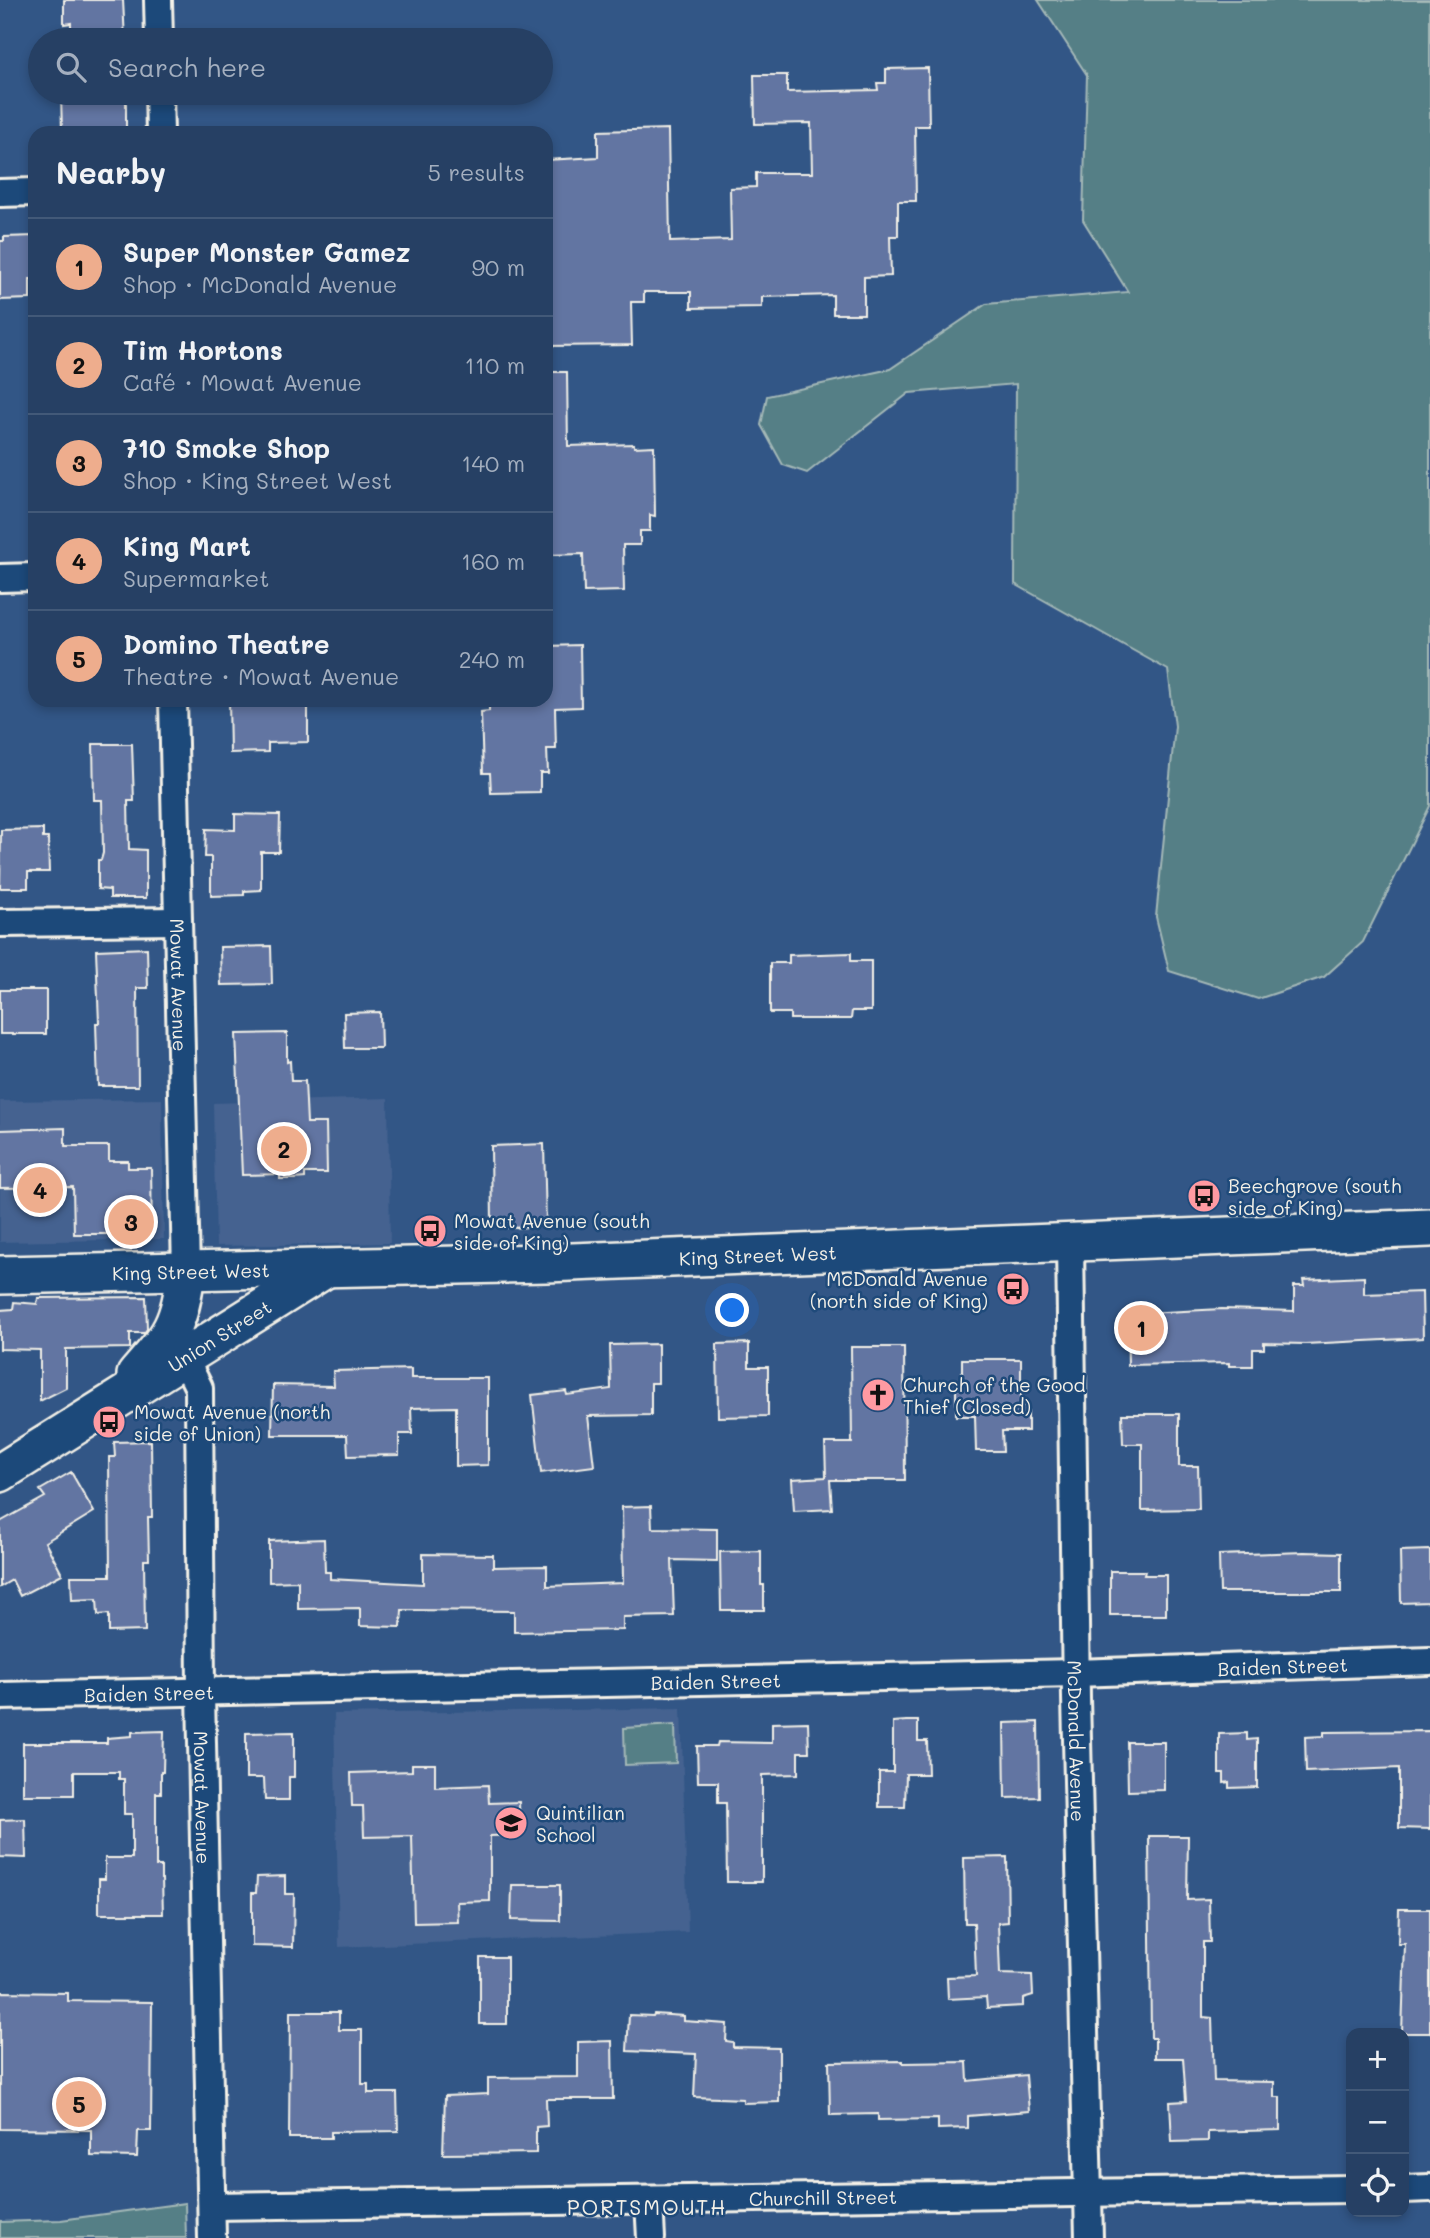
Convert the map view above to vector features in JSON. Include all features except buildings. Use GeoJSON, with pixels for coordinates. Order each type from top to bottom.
{"type":"FeatureCollection","features":[{"type":"Feature","properties":{"kind":"main road","name":"King Street West"},"geometry":{"type":"LineString","coordinates":[[0,1275],[547,1263],[1430,1228]]}},
{"type":"Feature","properties":{"kind":"main road","name":"Union Street"},"geometry":{"type":"LineString","coordinates":[[0,1473],[326,1268]]}},
{"type":"Feature","properties":{"kind":"main road","name":"Union Street"},"geometry":{"type":"LineString","coordinates":[[113,1402],[167,1339],[180,1308],[186,1271]]}},
{"type":"Feature","properties":{"kind":"street"},"geometry":{"type":"LineString","coordinates":[[158,0],[159,28]]}},
{"type":"Feature","properties":{"kind":"street"},"geometry":{"type":"LineString","coordinates":[[159,105],[160,126]]}},
{"type":"Feature","properties":{"kind":"street"},"geometry":{"type":"LineString","coordinates":[[0,193],[28,192]]}},
{"type":"Feature","properties":{"kind":"street"},"geometry":{"type":"LineString","coordinates":[[0,578],[28,577]]}},
{"type":"Feature","properties":{"kind":"street","name":"Mowat Avenue"},"geometry":{"type":"LineString","coordinates":[[173,707],[186,1271]]}},
{"type":"Feature","properties":{"kind":"street"},"geometry":{"type":"LineString","coordinates":[[0,923],[178,921]]}},
{"type":"Feature","properties":{"kind":"street","name":"McDonald Avenue"},"geometry":{"type":"LineString","coordinates":[[1070,1242],[1075,1673],[1089,2238]]}},
{"type":"Feature","properties":{"kind":"street","name":"Mowat Avenue"},"geometry":{"type":"LineString","coordinates":[[184,1358],[199,1388],[201,1693],[212,2238]]}},
{"type":"Feature","properties":{"kind":"street","name":"Baiden Street"},"geometry":{"type":"LineString","coordinates":[[0,1696],[1075,1673],[1430,1661]]}},
{"type":"Feature","properties":{"kind":"street"},"geometry":{"type":"LineString","coordinates":[[1409,2189],[1430,2188]]}},
{"type":"Feature","properties":{"kind":"street","name":"Churchill Street"},"geometry":{"type":"LineString","coordinates":[[212,2206],[1346,2189]]}},
{"type":"Feature","properties":{"kind":"street"},"geometry":{"type":"LineString","coordinates":[[649,2201],[651,2238]]}},
{"type":"Feature","properties":{"kind":"shaded area"},"geometry":{"type":"Polygon","coordinates":[[[388,1098],[390,1243],[216,1246],[213,1103],[388,1098]]]}},
{"type":"Feature","properties":{"kind":"shaded area"},"geometry":{"type":"Polygon","coordinates":[[[162,1099],[164,1239],[0,1242],[0,1101],[162,1099]]]}},
{"type":"Feature","properties":{"kind":"shaded area","name":"Quintilian School"},"geometry":{"type":"Polygon","coordinates":[[[681,1708],[688,1932],[339,1947],[334,1714],[681,1708]]]}},
{"type":"Feature","properties":{"kind":"green space"},"geometry":{"type":"Polygon","coordinates":[[[1038,0],[1430,0],[1430,806],[1363,942],[1324,977],[1258,999],[1169,971],[1156,917],[1175,726],[1168,670],[1015,584],[1016,384],[909,393],[807,473],[783,465],[761,425],[767,396],[890,369],[986,304],[1128,292],[1083,220],[1087,75],[1038,0]]]}},
{"type":"Feature","properties":{"kind":"green space"},"geometry":{"type":"Polygon","coordinates":[[[675,1725],[676,1763],[625,1765],[624,1728],[675,1725]]]}},
{"type":"Feature","properties":{"kind":"green space"},"geometry":{"type":"Polygon","coordinates":[[[185,2203],[186,2238],[0,2238],[0,2222],[61,2220],[185,2203]]]}},
{"type":"Feature","properties":{"kind":"place","name":"Tim Hortons"},"geometry":{"type":"Point","coordinates":[284,1149]}},
{"type":"Feature","properties":{"kind":"place","name":"King Mart"},"geometry":{"type":"Point","coordinates":[40,1190]}},
{"type":"Feature","properties":{"kind":"place","name":"Beechgrove (south side of King)"},"geometry":{"type":"Point","coordinates":[1204,1196]}},
{"type":"Feature","properties":{"kind":"place","name":"710 Smoke Shop"},"geometry":{"type":"Point","coordinates":[131,1222]}},
{"type":"Feature","properties":{"kind":"place","name":"Mowat Avenue (south side of King)"},"geometry":{"type":"Point","coordinates":[430,1231]}},
{"type":"Feature","properties":{"kind":"place","name":"McDonald Avenue (north side of King)"},"geometry":{"type":"Point","coordinates":[1013,1289]}},
{"type":"Feature","properties":{"kind":"place","name":"Super Monster Gamez"},"geometry":{"type":"Point","coordinates":[1141,1328]}},
{"type":"Feature","properties":{"kind":"place","name":"Church of the Good Thief (Closed)"},"geometry":{"type":"Point","coordinates":[878,1395]}},
{"type":"Feature","properties":{"kind":"place","name":"Mowat Avenue (north side of Union)"},"geometry":{"type":"Point","coordinates":[109,1422]}},
{"type":"Feature","properties":{"kind":"place","name":"Quintilian School"},"geometry":{"type":"Point","coordinates":[511,1823]}},
{"type":"Feature","properties":{"kind":"place","name":"Domino Theatre"},"geometry":{"type":"Point","coordinates":[79,2104]}},
{"type":"Feature","properties":{"kind":"district","name":"PORTSMOUTH"},"geometry":{"type":"Point","coordinates":[647,2206]}}]}
